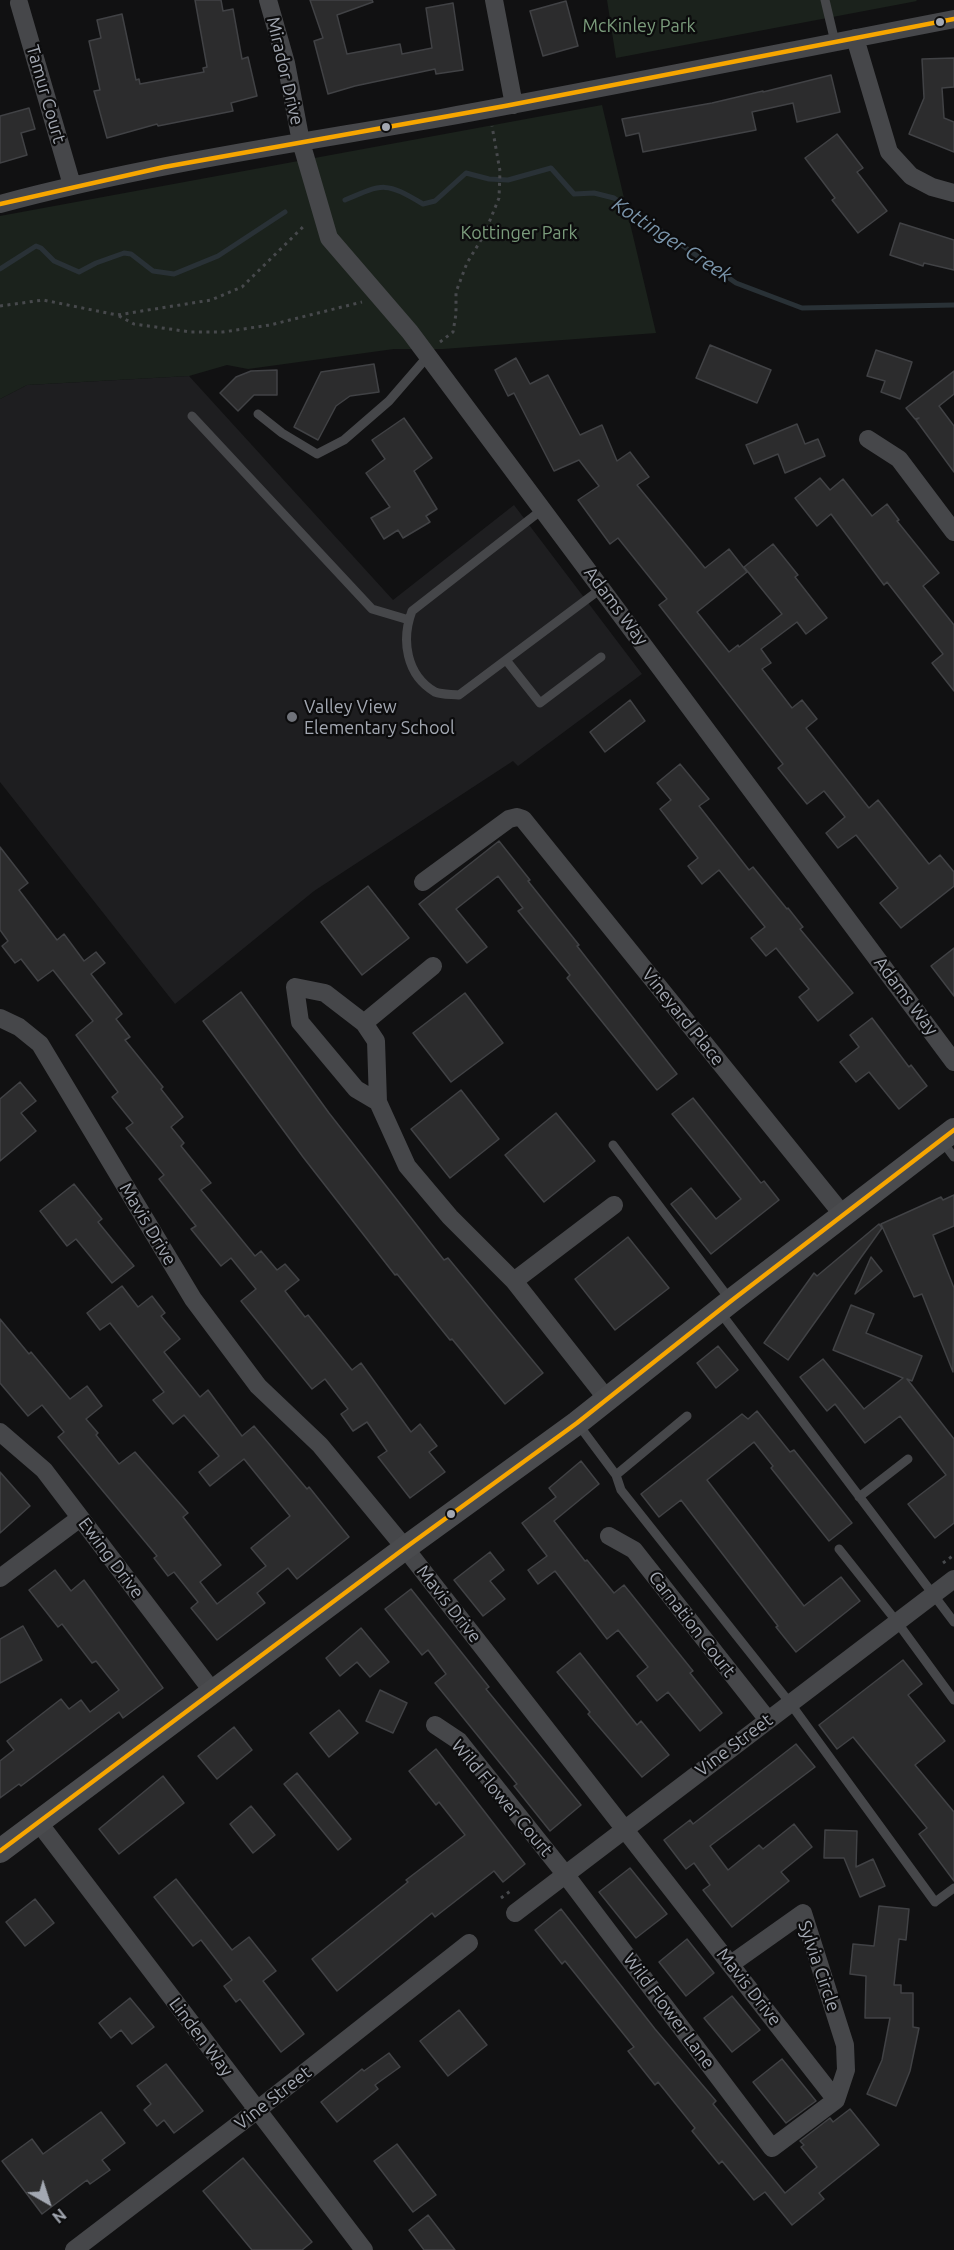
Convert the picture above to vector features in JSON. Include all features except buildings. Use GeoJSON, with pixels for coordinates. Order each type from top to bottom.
{"type":"FeatureCollection","features":[{"type":"Feature","properties":{"kind":"street","name":"Mirador Drive"},"geometry":{"type":"LineString","coordinates":[[268,0],[286,63],[301,142]]}},
{"type":"Feature","properties":{"kind":"street"},"geometry":{"type":"LineString","coordinates":[[494,0],[514,105]]}},
{"type":"Feature","properties":{"kind":"street","name":"Tamur Court"},"geometry":{"type":"LineString","coordinates":[[19,3],[72,184]]}},
{"type":"Feature","properties":{"kind":"street"},"geometry":{"type":"LineString","coordinates":[[0,204],[72,184],[514,105],[954,19]]}},
{"type":"Feature","properties":{"kind":"street"},"geometry":{"type":"LineString","coordinates":[[855,38],[889,152],[911,176],[932,187],[954,193]]}},
{"type":"Feature","properties":{"kind":"street","name":"Adams Way"},"geometry":{"type":"LineString","coordinates":[[301,142],[329,238],[425,352],[954,1062]]}},
{"type":"Feature","properties":{"kind":"street"},"geometry":{"type":"LineString","coordinates":[[868,439],[899,459],[954,532]]}},
{"type":"Feature","properties":{"kind":"street","name":"Vineyard Place"},"geometry":{"type":"LineString","coordinates":[[423,882],[509,819],[517,817],[523,819],[843,1215]]}},
{"type":"Feature","properties":{"kind":"street"},"geometry":{"type":"LineString","coordinates":[[364,1023],[434,966]]}},
{"type":"Feature","properties":{"kind":"street"},"geometry":{"type":"LineString","coordinates":[[378,1102],[356,1089],[300,1022],[295,987],[325,993],[364,1023],[376,1041],[378,1102],[407,1166],[450,1217],[514,1281],[607,1399]]}},
{"type":"Feature","properties":{"kind":"street","name":"Mavis Drive"},"geometry":{"type":"LineString","coordinates":[[0,1017],[19,1027],[40,1044],[193,1299],[258,1386],[320,1444],[405,1548],[836,2100]]}},
{"type":"Feature","properties":{"kind":"street"},"geometry":{"type":"LineString","coordinates":[[0,1851],[405,1548],[578,1423],[725,1305],[843,1215],[950,1142]]}},
{"type":"Feature","properties":{"kind":"street"},"geometry":{"type":"LineString","coordinates":[[514,1281],[614,1205]]}},
{"type":"Feature","properties":{"kind":"street","name":"Ewing Drive"},"geometry":{"type":"LineString","coordinates":[[0,1432],[44,1470],[213,1692]]}},
{"type":"Feature","properties":{"kind":"street"},"geometry":{"type":"LineString","coordinates":[[0,1578],[80,1518]]}},
{"type":"Feature","properties":{"kind":"street","name":"Carnation Court"},"geometry":{"type":"LineString","coordinates":[[609,1536],[634,1550],[768,1720]]}},
{"type":"Feature","properties":{"kind":"street","name":"Vine Street"},"geometry":{"type":"LineString","coordinates":[[515,1913],[954,1579]]}},
{"type":"Feature","properties":{"kind":"street","name":"Wild Flower Court"},"geometry":{"type":"LineString","coordinates":[[435,1725],[459,1741],[566,1874]]}},
{"type":"Feature","properties":{"kind":"street","name":"Linden Way"},"geometry":{"type":"LineString","coordinates":[[39,1823],[364,2250]]}},
{"type":"Feature","properties":{"kind":"street","name":"Wild Flower Lane"},"geometry":{"type":"LineString","coordinates":[[566,1874],[772,2148],[836,2100]]}},
{"type":"Feature","properties":{"kind":"street","name":"Sylvia Circle"},"geometry":{"type":"LineString","coordinates":[[731,1964],[803,1913],[845,2045],[846,2070],[836,2100]]}},
{"type":"Feature","properties":{"kind":"street","name":"Vine Street"},"geometry":{"type":"LineString","coordinates":[[74,2250],[470,1943]]}},
{"type":"Feature","properties":{"kind":"lane"},"geometry":{"type":"LineString","coordinates":[[825,0],[835,42]]}},
{"type":"Feature","properties":{"kind":"lane"},"geometry":{"type":"LineString","coordinates":[[258,414],[282,433],[317,454],[344,440],[389,401],[425,352]]}},
{"type":"Feature","properties":{"kind":"lane"},"geometry":{"type":"LineString","coordinates":[[192,416],[372,609],[409,620]]}},
{"type":"Feature","properties":{"kind":"lane"},"geometry":{"type":"LineString","coordinates":[[543,509],[412,611],[406,627],[406,650],[417,676],[437,693],[459,695],[602,588]]}},
{"type":"Feature","properties":{"kind":"lane"},"geometry":{"type":"LineString","coordinates":[[506,660],[540,703],[601,657]]}},
{"type":"Feature","properties":{"kind":"lane"},"geometry":{"type":"LineString","coordinates":[[613,1145],[859,1497],[954,1622]]}},
{"type":"Feature","properties":{"kind":"lane"},"geometry":{"type":"LineString","coordinates":[[616,1475],[687,1416]]}},
{"type":"Feature","properties":{"kind":"lane"},"geometry":{"type":"LineString","coordinates":[[578,1423],[616,1475],[621,1490],[790,1703],[935,1902],[954,1888]]}},
{"type":"Feature","properties":{"kind":"lane"},"geometry":{"type":"LineString","coordinates":[[859,1497],[908,1459]]}},
{"type":"Feature","properties":{"kind":"lane"},"geometry":{"type":"LineString","coordinates":[[839,1549],[897,1622],[954,1700]]}},
{"type":"Feature","properties":{"kind":"path"},"geometry":{"type":"LineString","coordinates":[[425,352],[453,332],[456,292],[467,263],[484,235],[499,198],[500,171],[490,109]]}},
{"type":"Feature","properties":{"kind":"path"},"geometry":{"type":"LineString","coordinates":[[117,315],[211,300],[242,287],[321,210]]}},
{"type":"Feature","properties":{"kind":"path"},"geometry":{"type":"LineString","coordinates":[[1,305],[43,300],[117,315],[134,324],[191,332],[223,332],[270,325],[381,298]]}},
{"type":"Feature","properties":{"kind":"shaded area","name":"Valley View Elementary School"},"geometry":{"type":"Polygon","coordinates":[[[189,376],[393,600],[514,505],[642,674],[518,766],[513,761],[314,891],[175,1004],[0,782],[0,399],[27,385],[189,376]]]}},
{"type":"Feature","properties":{"kind":"green space","name":"McKinley Park"},"geometry":{"type":"Polygon","coordinates":[[[607,0],[916,0],[917,1],[616,58],[607,0]]]}},
{"type":"Feature","properties":{"kind":"green space","name":"Kottinger Park"},"geometry":{"type":"Polygon","coordinates":[[[602,105],[656,333],[443,349],[394,349],[248,369],[227,365],[189,376],[27,385],[0,399],[0,216],[602,105]]]}},
{"type":"Feature","properties":{"kind":"waterway","name":"Kottinger Creek"},"geometry":{"type":"LineString","coordinates":[[345,200],[368,190],[385,187],[401,192],[423,204],[435,201],[466,173],[489,179],[508,180],[551,168],[574,194],[594,193],[614,198],[736,283],[802,308],[954,305]]}},
{"type":"Feature","properties":{"kind":"waterway","name":"Kottinger Creek"},"geometry":{"type":"LineString","coordinates":[[0,269],[36,246],[54,261],[79,272],[124,253],[131,254],[153,271],[174,274],[218,256],[285,212]]}},
{"type":"Feature","properties":{"kind":"transit line"},"geometry":{"type":"LineString","coordinates":[[0,204],[164,167],[505,106],[954,19]]}},
{"type":"Feature","properties":{"kind":"transit line"},"geometry":{"type":"LineString","coordinates":[[0,1851],[405,1548],[577,1423],[731,1301],[954,1130]]}},
{"type":"Feature","properties":{"kind":"place","name":"Valley View Elementary School"},"geometry":{"type":"Point","coordinates":[292,717]}}]}
